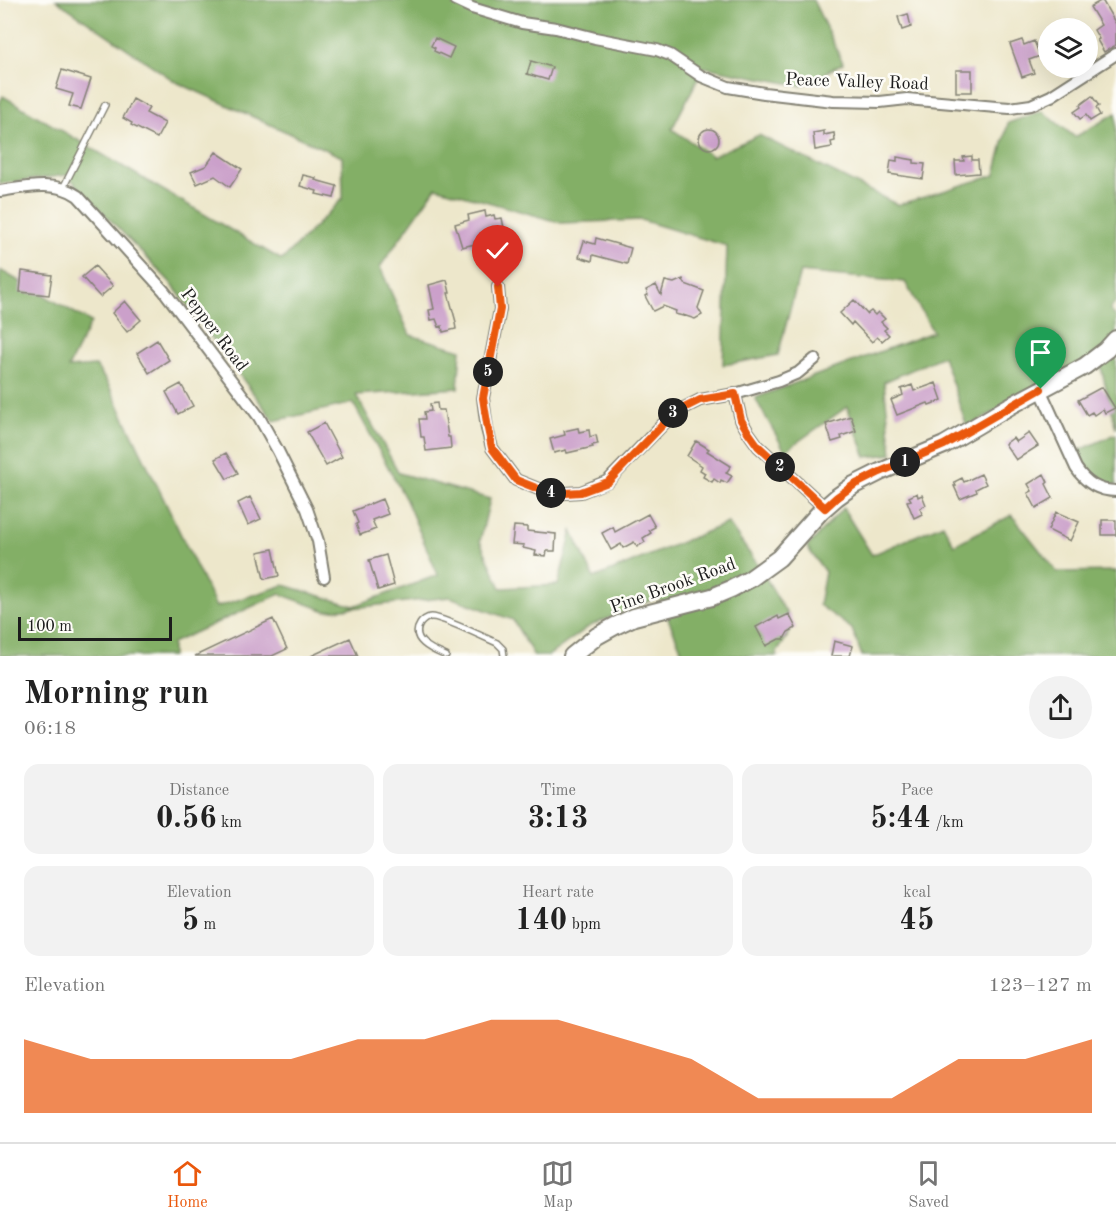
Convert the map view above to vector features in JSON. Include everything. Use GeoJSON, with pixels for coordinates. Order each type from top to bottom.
{"type":"FeatureCollection","features":[{"type":"Feature","properties":{"kind":"street","name":"Peace Valley Road"},"geometry":{"type":"LineString","coordinates":[[455,0],[471,8],[522,23],[657,50],[670,55],[701,76],[728,87],[832,101],[879,102],[907,99],[996,108],[1031,105],[1052,96],[1116,54]]}},
{"type":"Feature","properties":{"kind":"street"},"geometry":{"type":"LineString","coordinates":[[0,191],[53,186],[63,188]]}},
{"type":"Feature","properties":{"kind":"street","name":"Pepper Road"},"geometry":{"type":"LineString","coordinates":[[63,188],[78,196],[164,291],[259,417],[307,509],[318,541],[324,577]]}},
{"type":"Feature","properties":{"kind":"street"},"geometry":{"type":"LineString","coordinates":[[498,287],[500,309],[483,398],[492,448],[516,480],[551,494],[581,492],[608,482],[674,413],[700,400],[735,394],[779,381],[798,373],[815,359]]}},
{"type":"Feature","properties":{"kind":"street","name":"Pine Brook Road"},"geometry":{"type":"LineString","coordinates":[[572,656],[597,636],[634,617],[712,597],[750,579],[779,558],[825,508],[854,485],[944,445],[1085,366],[1116,339]]}},
{"type":"Feature","properties":{"kind":"street"},"geometry":{"type":"LineString","coordinates":[[1041,389],[1080,474],[1090,484],[1103,490],[1116,491]]}},
{"type":"Feature","properties":{"kind":"street"},"geometry":{"type":"LineString","coordinates":[[735,394],[741,420],[758,446],[825,508]]}},
{"type":"Feature","properties":{"kind":"lane"},"geometry":{"type":"LineString","coordinates":[[63,188],[105,105]]}},
{"type":"Feature","properties":{"kind":"lane"},"geometry":{"type":"LineString","coordinates":[[446,656],[423,644],[418,635],[419,625],[428,617],[433,616],[446,620],[497,643],[503,649],[504,656]]}},
{"type":"Feature","properties":{"kind":"green space"},"geometry":{"type":"Polygon","coordinates":[[[56,0],[813,0],[843,63],[802,86],[704,67],[672,129],[712,156],[759,135],[898,205],[995,175],[1008,123],[1042,111],[1075,137],[1116,113],[1116,301],[1110,310],[1116,317],[1116,429],[1098,355],[967,427],[943,356],[884,382],[892,454],[866,457],[847,407],[785,451],[755,398],[933,332],[905,282],[800,272],[778,355],[723,365],[727,246],[641,220],[561,223],[436,187],[380,267],[410,335],[461,350],[458,388],[356,395],[399,473],[490,499],[480,541],[501,588],[558,585],[572,531],[594,578],[728,523],[760,568],[794,626],[776,654],[778,656],[684,656],[659,597],[590,626],[548,656],[534,656],[513,620],[450,597],[326,611],[280,594],[172,643],[172,656],[0,656],[0,270],[91,322],[68,368],[96,366],[108,384],[216,607],[284,585],[354,606],[438,575],[406,500],[353,403],[274,421],[170,282],[67,175],[0,184],[0,102],[3,96],[282,260],[343,198],[342,157],[176,82],[56,0]]]}},
{"type":"Feature","properties":{"kind":"green space"},"geometry":{"type":"Polygon","coordinates":[[[1116,434],[1116,485],[1090,483],[1069,455],[1116,434]]]}},
{"type":"Feature","properties":{"kind":"green space"},"geometry":{"type":"Polygon","coordinates":[[[843,508],[872,555],[943,524],[954,545],[1012,515],[1057,572],[1116,571],[1116,656],[862,656],[852,629],[819,605],[825,572],[807,547],[843,508]]]}},
{"type":"Feature","properties":{"kind":"building"},"geometry":{"type":"Polygon","coordinates":[[[1102,0],[1116,24],[1116,45],[1104,52],[1098,42],[1098,27],[1101,25],[1090,7],[1102,0]]]}},
{"type":"Feature","properties":{"kind":"building"},"geometry":{"type":"Polygon","coordinates":[[[908,14],[911,27],[902,30],[898,17],[908,14]]]}},
{"type":"Feature","properties":{"kind":"building"},"geometry":{"type":"Polygon","coordinates":[[[435,38],[454,47],[449,58],[434,51],[435,48],[431,46],[435,38]]]}},
{"type":"Feature","properties":{"kind":"building"},"geometry":{"type":"Polygon","coordinates":[[[1022,40],[1024,45],[1034,41],[1038,57],[1029,60],[1034,73],[1022,77],[1010,44],[1022,40]]]}},
{"type":"Feature","properties":{"kind":"building"},"geometry":{"type":"Polygon","coordinates":[[[531,61],[552,67],[548,80],[527,74],[531,61]]]}},
{"type":"Feature","properties":{"kind":"building"},"geometry":{"type":"Polygon","coordinates":[[[62,70],[91,79],[81,109],[69,106],[73,94],[56,89],[62,70]]]}},
{"type":"Feature","properties":{"kind":"building"},"geometry":{"type":"Polygon","coordinates":[[[956,70],[972,70],[972,92],[956,92],[956,70]]]}},
{"type":"Feature","properties":{"kind":"building"},"geometry":{"type":"Polygon","coordinates":[[[1092,96],[1099,106],[1096,108],[1100,115],[1090,121],[1086,115],[1080,119],[1074,112],[1092,96]]]}},
{"type":"Feature","properties":{"kind":"building"},"geometry":{"type":"Polygon","coordinates":[[[133,99],[149,108],[146,113],[165,123],[157,138],[131,125],[132,123],[123,118],[133,99]]]}},
{"type":"Feature","properties":{"kind":"building"},"geometry":{"type":"Polygon","coordinates":[[[705,129],[713,129],[719,135],[719,143],[713,149],[705,149],[699,143],[699,135],[705,129]]]}},
{"type":"Feature","properties":{"kind":"building"},"geometry":{"type":"Polygon","coordinates":[[[824,131],[824,135],[834,133],[835,141],[831,142],[832,147],[815,150],[813,133],[824,131]]]}},
{"type":"Feature","properties":{"kind":"building"},"geometry":{"type":"Polygon","coordinates":[[[216,152],[242,169],[230,187],[215,176],[197,184],[191,172],[206,166],[216,152]]]}},
{"type":"Feature","properties":{"kind":"building"},"geometry":{"type":"Polygon","coordinates":[[[972,156],[972,160],[978,160],[979,173],[956,175],[955,161],[964,161],[963,157],[972,156]]]}},
{"type":"Feature","properties":{"kind":"building"},"geometry":{"type":"Polygon","coordinates":[[[897,157],[925,164],[923,179],[889,174],[891,160],[897,161],[897,157]]]}},
{"type":"Feature","properties":{"kind":"building"},"geometry":{"type":"Polygon","coordinates":[[[303,175],[337,186],[334,198],[316,194],[317,191],[300,186],[303,175]]]}},
{"type":"Feature","properties":{"kind":"building"},"geometry":{"type":"Polygon","coordinates":[[[485,211],[486,217],[494,215],[495,219],[502,218],[504,228],[498,230],[499,236],[462,247],[455,224],[469,220],[468,215],[485,211]]]}},
{"type":"Feature","properties":{"kind":"building"},"geometry":{"type":"Polygon","coordinates":[[[596,238],[631,248],[627,264],[593,255],[592,261],[579,257],[584,241],[595,244],[596,238]]]}},
{"type":"Feature","properties":{"kind":"building"},"geometry":{"type":"Polygon","coordinates":[[[95,266],[113,286],[100,297],[82,277],[95,266]]]}},
{"type":"Feature","properties":{"kind":"building"},"geometry":{"type":"Polygon","coordinates":[[[22,271],[52,275],[49,295],[20,292],[22,271]]]}},
{"type":"Feature","properties":{"kind":"building"},"geometry":{"type":"Polygon","coordinates":[[[683,279],[685,284],[704,291],[698,308],[702,315],[695,319],[675,314],[676,311],[663,306],[653,311],[645,296],[648,295],[646,290],[656,285],[661,295],[665,281],[674,283],[683,279]]]}},
{"type":"Feature","properties":{"kind":"building"},"geometry":{"type":"Polygon","coordinates":[[[447,280],[456,329],[443,332],[442,326],[439,327],[436,319],[431,320],[429,310],[434,309],[429,285],[447,280]]]}},
{"type":"Feature","properties":{"kind":"building"},"geometry":{"type":"Polygon","coordinates":[[[854,300],[867,314],[871,311],[875,315],[878,312],[885,319],[881,322],[887,328],[884,330],[889,335],[882,341],[877,337],[872,342],[853,322],[851,325],[840,313],[854,300]]]}},
{"type":"Feature","properties":{"kind":"building"},"geometry":{"type":"Polygon","coordinates":[[[125,301],[141,320],[127,332],[112,313],[125,301]]]}},
{"type":"Feature","properties":{"kind":"building"},"geometry":{"type":"Polygon","coordinates":[[[157,340],[169,360],[149,373],[137,353],[157,340]]]}},
{"type":"Feature","properties":{"kind":"building"},"geometry":{"type":"Polygon","coordinates":[[[936,383],[942,400],[897,415],[891,400],[903,395],[901,389],[912,385],[914,391],[936,383]]]}},
{"type":"Feature","properties":{"kind":"building"},"geometry":{"type":"Polygon","coordinates":[[[181,384],[193,406],[178,414],[166,392],[181,384]]]}},
{"type":"Feature","properties":{"kind":"building"},"geometry":{"type":"Polygon","coordinates":[[[1102,387],[1115,408],[1105,413],[1103,409],[1094,415],[1092,412],[1087,415],[1078,400],[1102,387]]]}},
{"type":"Feature","properties":{"kind":"building"},"geometry":{"type":"Polygon","coordinates":[[[437,403],[438,410],[444,410],[451,448],[426,451],[424,437],[421,437],[419,419],[425,419],[424,412],[431,411],[430,404],[437,403]]]}},
{"type":"Feature","properties":{"kind":"building"},"geometry":{"type":"Polygon","coordinates":[[[851,416],[856,431],[832,442],[826,424],[851,416]]]}},
{"type":"Feature","properties":{"kind":"building"},"geometry":{"type":"Polygon","coordinates":[[[324,423],[342,457],[326,466],[307,432],[324,423]]]}},
{"type":"Feature","properties":{"kind":"building"},"geometry":{"type":"Polygon","coordinates":[[[578,428],[579,432],[589,430],[590,437],[596,435],[598,444],[567,453],[566,450],[554,453],[550,439],[565,435],[564,431],[578,428]]]}},
{"type":"Feature","properties":{"kind":"building"},"geometry":{"type":"Polygon","coordinates":[[[1029,433],[1038,446],[1016,460],[1005,444],[1013,438],[1016,442],[1029,433]]]}},
{"type":"Feature","properties":{"kind":"building"},"geometry":{"type":"Polygon","coordinates":[[[696,441],[731,466],[726,473],[732,476],[727,483],[721,480],[720,483],[714,479],[712,482],[703,477],[705,473],[700,470],[702,466],[687,456],[696,441]]]}},
{"type":"Feature","properties":{"kind":"building"},"geometry":{"type":"Polygon","coordinates":[[[226,453],[238,473],[227,479],[215,459],[226,453]]]}},
{"type":"Feature","properties":{"kind":"building"},"geometry":{"type":"Polygon","coordinates":[[[981,474],[986,484],[976,489],[977,492],[960,499],[954,482],[962,478],[964,482],[981,474]]]}},
{"type":"Feature","properties":{"kind":"building"},"geometry":{"type":"Polygon","coordinates":[[[1044,474],[1053,498],[1036,508],[1028,493],[1032,491],[1028,484],[1044,474]]]}},
{"type":"Feature","properties":{"kind":"building"},"geometry":{"type":"Polygon","coordinates":[[[917,493],[918,497],[922,495],[926,505],[920,508],[922,514],[914,518],[907,501],[911,500],[909,497],[917,493]]]}},
{"type":"Feature","properties":{"kind":"building"},"geometry":{"type":"Polygon","coordinates":[[[250,497],[261,519],[248,525],[238,503],[250,497]]]}},
{"type":"Feature","properties":{"kind":"building"},"geometry":{"type":"Polygon","coordinates":[[[382,499],[388,514],[372,520],[376,529],[360,535],[353,511],[382,499]]]}},
{"type":"Feature","properties":{"kind":"building"},"geometry":{"type":"Polygon","coordinates":[[[1056,512],[1079,522],[1070,541],[1048,530],[1056,512]]]}},
{"type":"Feature","properties":{"kind":"building"},"geometry":{"type":"Polygon","coordinates":[[[648,514],[655,527],[649,530],[651,533],[643,538],[645,542],[637,547],[634,542],[623,548],[621,544],[611,550],[602,533],[613,527],[615,532],[648,514]]]}},
{"type":"Feature","properties":{"kind":"building"},"geometry":{"type":"Polygon","coordinates":[[[1102,520],[1116,520],[1116,535],[1102,535],[1102,520]]]}},
{"type":"Feature","properties":{"kind":"building"},"geometry":{"type":"Polygon","coordinates":[[[514,526],[527,527],[527,531],[556,534],[555,551],[547,551],[546,556],[535,555],[536,551],[523,548],[524,545],[512,544],[514,526]]]}},
{"type":"Feature","properties":{"kind":"building"},"geometry":{"type":"Polygon","coordinates":[[[273,549],[279,576],[264,579],[258,552],[273,549]]]}},
{"type":"Feature","properties":{"kind":"building"},"geometry":{"type":"Polygon","coordinates":[[[386,555],[394,585],[378,590],[369,560],[386,555]]]}},
{"type":"Feature","properties":{"kind":"building"},"geometry":{"type":"Polygon","coordinates":[[[789,614],[796,628],[788,632],[784,639],[779,639],[766,646],[756,627],[778,616],[779,619],[789,614]]]}},
{"type":"Feature","properties":{"kind":"building"},"geometry":{"type":"Polygon","coordinates":[[[273,619],[287,649],[272,656],[195,656],[273,619]]]}},
{"type":"Feature","properties":{"kind":"building"},"geometry":{"type":"Polygon","coordinates":[[[350,638],[358,656],[311,656],[350,638]]]}},
{"type":"Feature","properties":{"kind":"building"},"geometry":{"type":"Polygon","coordinates":[[[834,641],[853,646],[850,656],[831,656],[834,641]]]}},
{"type":"Feature","properties":{"kind":"route"},"geometry":{"type":"LineString","coordinates":[[498,287],[500,309],[483,398],[492,448],[516,480],[551,494],[581,492],[608,482],[674,413],[700,400],[735,394],[741,420],[758,446],[825,508],[854,485],[944,445],[1041,389]]}}]}
